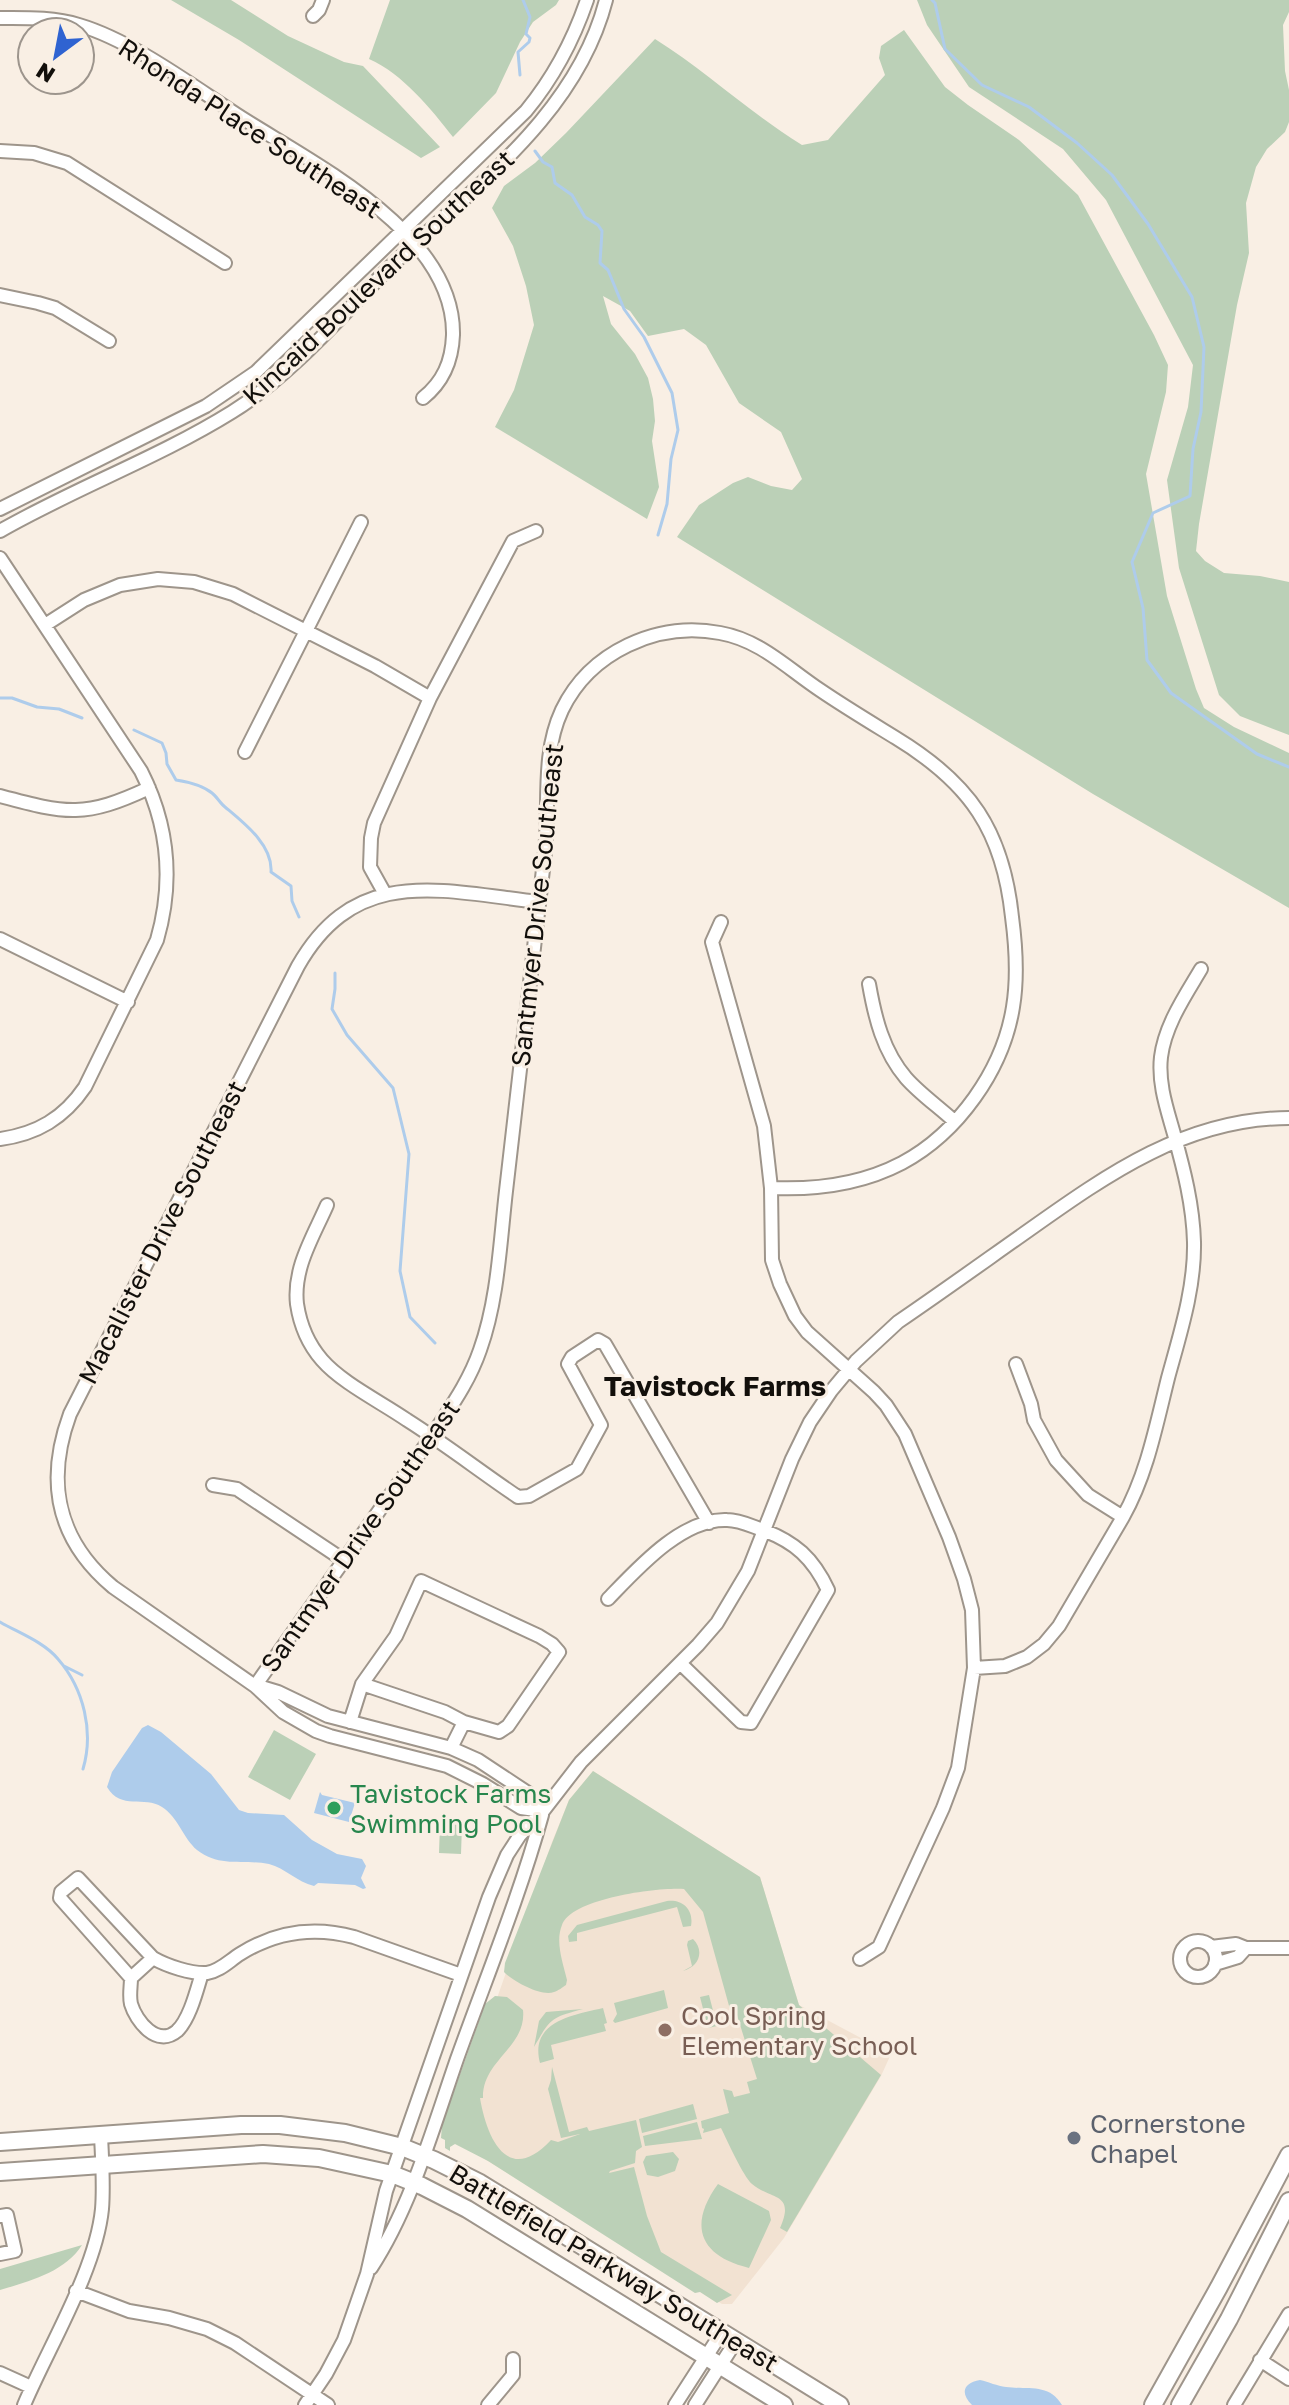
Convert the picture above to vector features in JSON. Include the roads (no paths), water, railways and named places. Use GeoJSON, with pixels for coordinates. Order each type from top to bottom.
{"type":"FeatureCollection","features":[{"type":"Feature","properties":{"kind":"main road","name":"Battlefield Parkway Southeast"},"geometry":{"type":"LineString","coordinates":[[0,2142],[280,2125],[345,2133],[402,2147],[480,2183],[840,2405]]}},
{"type":"Feature","properties":{"kind":"main road","name":"Battlefield Parkway Southeast"},"geometry":{"type":"LineString","coordinates":[[0,2172],[263,2154],[319,2158],[392,2174],[467,2209],[784,2405]]}},
{"type":"Feature","properties":{"kind":"main road"},"geometry":{"type":"LineString","coordinates":[[1153,2405],[1289,2155]]}},
{"type":"Feature","properties":{"kind":"main road"},"geometry":{"type":"LineString","coordinates":[[1180,2405],[1229,2319],[1289,2201]]}},
{"type":"Feature","properties":{"kind":"street"},"geometry":{"type":"LineString","coordinates":[[313,16],[323,0]]}},
{"type":"Feature","properties":{"kind":"street","name":"Kincaid Boulevard Southeast"},"geometry":{"type":"LineString","coordinates":[[0,509],[206,406],[232,390],[277,353],[508,131],[550,80],[567,51],[587,0]]}},
{"type":"Feature","properties":{"kind":"street","name":"Kincaid Boulevard Southeast"},"geometry":{"type":"LineString","coordinates":[[0,531],[203,429],[263,390],[522,142],[549,112],[572,80],[586,53],[606,0]]}},
{"type":"Feature","properties":{"kind":"street","name":"Rhonda Place Southeast"},"geometry":{"type":"LineString","coordinates":[[0,18],[47,19],[78,24],[128,46],[364,196],[414,245],[438,275],[446,291],[453,322],[448,366],[437,387],[423,398]]}},
{"type":"Feature","properties":{"kind":"street"},"geometry":{"type":"LineString","coordinates":[[0,151],[34,153],[67,163],[225,263]]}},
{"type":"Feature","properties":{"kind":"street"},"geometry":{"type":"LineString","coordinates":[[0,295],[55,308],[109,341]]}},
{"type":"Feature","properties":{"kind":"street"},"geometry":{"type":"LineString","coordinates":[[245,752],[361,522]]}},
{"type":"Feature","properties":{"kind":"street"},"geometry":{"type":"LineString","coordinates":[[385,894],[370,867],[374,823],[430,698],[513,541],[536,531]]}},
{"type":"Feature","properties":{"kind":"street"},"geometry":{"type":"LineString","coordinates":[[0,558],[141,771],[163,826],[167,894],[157,940],[85,1087],[67,1109],[37,1131],[0,1139]]}},
{"type":"Feature","properties":{"kind":"street"},"geometry":{"type":"LineString","coordinates":[[45,625],[84,600],[111,588],[140,581],[175,579],[194,582],[223,591],[306,631],[430,698]]}},
{"type":"Feature","properties":{"kind":"street","name":"Santmyer Drive Southeast"},"geometry":{"type":"LineString","coordinates":[[255,1686],[432,1436],[470,1375],[482,1345],[490,1313],[514,1130],[547,835],[550,747],[563,708],[601,662],[650,635],[664,632],[705,631],[734,636],[757,645],[817,688],[938,765],[965,794],[990,831],[1003,865],[1010,899],[1016,978],[1013,1009],[991,1071],[973,1100],[924,1148],[901,1164],[834,1185],[803,1189],[771,1188]]}},
{"type":"Feature","properties":{"kind":"street"},"geometry":{"type":"LineString","coordinates":[[0,796],[46,808],[83,810],[118,803],[149,788]]}},
{"type":"Feature","properties":{"kind":"street","name":"Macalister Drive Southeast"},"geometry":{"type":"LineString","coordinates":[[539,902],[423,890],[385,894],[375,896],[345,913],[316,940],[304,956],[70,1414],[58,1453],[57,1487],[64,1519],[78,1548],[95,1570],[113,1587],[255,1686],[283,1712],[316,1731],[447,1766],[521,1808],[543,1811]]}},
{"type":"Feature","properties":{"kind":"street"},"geometry":{"type":"LineString","coordinates":[[721,922],[712,942],[764,1126],[771,1188],[772,1260],[795,1316],[807,1332],[886,1405],[905,1434],[964,1579],[972,1610],[974,1668],[958,1768],[943,1808],[879,1947],[860,1959]]}},
{"type":"Feature","properties":{"kind":"street"},"geometry":{"type":"LineString","coordinates":[[0,939],[128,1002]]}},
{"type":"Feature","properties":{"kind":"street"},"geometry":{"type":"LineString","coordinates":[[974,1668],[1005,1666],[1027,1657],[1044,1644],[1059,1626],[1123,1517],[1145,1468],[1187,1306],[1194,1262],[1188,1186],[1167,1115],[1161,1055],[1180,1005],[1201,969]]}},
{"type":"Feature","properties":{"kind":"street"},"geometry":{"type":"LineString","coordinates":[[869,984],[878,1027],[896,1064],[907,1080],[954,1121]]}},
{"type":"Feature","properties":{"kind":"street"},"geometry":{"type":"LineString","coordinates":[[308,2400],[340,2348],[367,2274],[392,2174],[489,1897],[507,1855],[588,1754],[717,1623],[748,1571],[792,1459],[810,1422],[849,1369],[898,1322],[1120,1168],[1176,1141],[1225,1126],[1289,1118]]}},
{"type":"Feature","properties":{"kind":"street"},"geometry":{"type":"LineString","coordinates":[[327,1205],[299,1273],[297,1303],[305,1334],[333,1371],[518,1497],[529,1496],[577,1469],[601,1425],[568,1364],[572,1357],[598,1340],[605,1344],[709,1523]]}},
{"type":"Feature","properties":{"kind":"street"},"geometry":{"type":"LineString","coordinates":[[1016,1364],[1034,1420],[1056,1460],[1088,1495],[1123,1517]]}},
{"type":"Feature","properties":{"kind":"street"},"geometry":{"type":"LineString","coordinates":[[213,1485],[237,1489],[345,1561]]}},
{"type":"Feature","properties":{"kind":"street"},"geometry":{"type":"LineString","coordinates":[[608,1599],[642,1565],[681,1533],[709,1523],[725,1519],[742,1522],[780,1536],[799,1547],[828,1590],[751,1723],[741,1722],[680,1663]]}},
{"type":"Feature","properties":{"kind":"street"},"geometry":{"type":"LineString","coordinates":[[350,1722],[362,1684],[396,1636],[421,1581],[539,1636],[559,1652],[504,1730],[494,1732],[362,1684]]}},
{"type":"Feature","properties":{"kind":"street","name":"Macalister Drive Southeast"},"geometry":{"type":"LineString","coordinates":[[255,1686],[278,1692],[311,1710],[451,1748],[478,1760],[531,1795],[543,1811]]}},
{"type":"Feature","properties":{"kind":"street"},"geometry":{"type":"LineString","coordinates":[[451,1748],[464,1722]]}},
{"type":"Feature","properties":{"kind":"street"},"geometry":{"type":"LineString","coordinates":[[367,2274],[385,2247],[423,2155],[523,1878],[543,1811]]}},
{"type":"Feature","properties":{"kind":"street"},"geometry":{"type":"LineString","coordinates":[[202,1973],[194,1999],[177,2030],[164,2036],[149,2032],[140,2022],[130,1998],[131,1978],[60,1898],[61,1892],[78,1878],[153,1958],[202,1973],[217,1970],[269,1938],[306,1931],[340,1933],[461,1975]]}},
{"type":"Feature","properties":{"kind":"street"},"geometry":{"type":"LineString","coordinates":[[1203,1942],[1211,1947],[1216,1957],[1209,1974],[1196,1977],[1185,1971],[1181,1963],[1182,1952],[1189,1944],[1203,1942]]}},
{"type":"Feature","properties":{"kind":"street"},"geometry":{"type":"LineString","coordinates":[[1211,1947],[1236,1944],[1246,1948],[1289,1948]]}},
{"type":"Feature","properties":{"kind":"street"},"geometry":{"type":"LineString","coordinates":[[1215,1964],[1238,1957],[1246,1948]]}},
{"type":"Feature","properties":{"kind":"street"},"geometry":{"type":"LineString","coordinates":[[131,1978],[153,1958]]}},
{"type":"Feature","properties":{"kind":"street"},"geometry":{"type":"LineString","coordinates":[[24,2405],[89,2260],[100,2219],[101,2135]]}},
{"type":"Feature","properties":{"kind":"street"},"geometry":{"type":"LineString","coordinates":[[0,2216],[7,2215],[15,2251],[0,2254]]}},
{"type":"Feature","properties":{"kind":"street"},"geometry":{"type":"LineString","coordinates":[[76,2291],[129,2311],[179,2320],[214,2332],[235,2343],[308,2400],[328,2405]]}},
{"type":"Feature","properties":{"kind":"street"},"geometry":{"type":"LineString","coordinates":[[1234,2405],[1289,2314]]}},
{"type":"Feature","properties":{"kind":"street"},"geometry":{"type":"LineString","coordinates":[[675,2405],[713,2361],[729,2336]]}},
{"type":"Feature","properties":{"kind":"street"},"geometry":{"type":"LineString","coordinates":[[488,2405],[513,2375],[513,2359]]}},
{"type":"Feature","properties":{"kind":"street"},"geometry":{"type":"LineString","coordinates":[[1260,2360],[1289,2379]]}},
{"type":"Feature","properties":{"kind":"street"},"geometry":{"type":"LineString","coordinates":[[695,2405],[713,2361]]}},
{"type":"Feature","properties":{"kind":"street"},"geometry":{"type":"LineString","coordinates":[[0,2373],[31,2387]]}},
{"type":"Feature","properties":{"kind":"water"},"geometry":{"type":"Polygon","coordinates":[[[148,1725],[161,1732],[211,1774],[239,1810],[284,1815],[312,1840],[337,1854],[362,1859],[366,1866],[361,1878],[366,1888],[318,1883],[314,1886],[269,1864],[214,1859],[197,1850],[162,1807],[119,1799],[107,1787],[112,1772],[142,1728],[148,1725]]]}},
{"type":"Feature","properties":{"kind":"water","name":"Tavistock Farms Swimming Pool"},"geometry":{"type":"Polygon","coordinates":[[[320,1792],[355,1803],[349,1822],[314,1813],[320,1792]]]}},
{"type":"Feature","properties":{"kind":"water"},"geometry":{"type":"Polygon","coordinates":[[[980,2380],[1044,2390],[1062,2405],[972,2405],[965,2389],[970,2383],[980,2380]]]}},
{"type":"Feature","properties":{"kind":"waterway"},"geometry":{"type":"LineString","coordinates":[[520,75],[518,52],[530,38],[526,34],[530,17],[523,0]]}},
{"type":"Feature","properties":{"kind":"waterway"},"geometry":{"type":"LineString","coordinates":[[932,0],[945,49],[982,85],[1029,107],[1077,143],[1112,175],[1148,224],[1192,297],[1204,347],[1201,412],[1193,449],[1190,496],[1153,513],[1132,562],[1143,608],[1147,660],[1171,693],[1257,754],[1289,767]]}},
{"type":"Feature","properties":{"kind":"waterway"},"geometry":{"type":"LineString","coordinates":[[535,151],[543,162],[552,167],[555,183],[572,195],[585,217],[602,231],[600,263],[608,270],[624,309],[644,337],[672,393],[678,430],[671,459],[667,504],[658,535]]}},
{"type":"Feature","properties":{"kind":"waterway"},"geometry":{"type":"LineString","coordinates":[[0,698],[59,709],[82,718]]}},
{"type":"Feature","properties":{"kind":"waterway"},"geometry":{"type":"LineString","coordinates":[[134,730],[162,743],[167,764],[176,780],[208,790],[256,835],[267,853],[271,872],[291,886],[292,901],[299,917]]}},
{"type":"Feature","properties":{"kind":"waterway"},"geometry":{"type":"LineString","coordinates":[[335,973],[332,1009],[347,1035],[393,1088],[409,1154],[400,1271],[410,1317],[435,1343]]}},
{"type":"Feature","properties":{"kind":"waterway"},"geometry":{"type":"LineString","coordinates":[[0,1622],[39,1643],[67,1671],[80,1697],[87,1726],[83,1769]]}},
{"type":"Feature","properties":{"kind":"waterway"},"geometry":{"type":"LineString","coordinates":[[64,1666],[82,1675]]}},
{"type":"Feature","properties":{"kind":"place","name":"Tavistock Farms Swimming Pool"},"geometry":{"type":"Point","coordinates":[334,1808]}},
{"type":"Feature","properties":{"kind":"place","name":"Cool Spring Elementary School"},"geometry":{"type":"Point","coordinates":[665,2030]}},
{"type":"Feature","properties":{"kind":"place","name":"Cornerstone Chapel"},"geometry":{"type":"Point","coordinates":[1074,2138]}},
{"type":"Feature","properties":{"kind":"district","name":"Tavistock Farms"},"geometry":{"type":"Point","coordinates":[715,1385]}}]}
